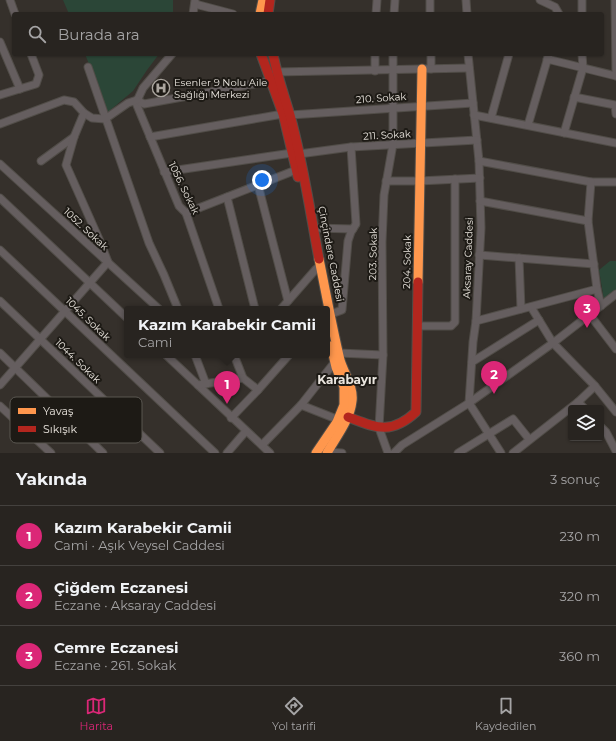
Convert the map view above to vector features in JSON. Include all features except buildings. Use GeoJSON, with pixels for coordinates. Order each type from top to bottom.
{"type":"FeatureCollection","features":[{"type":"Feature","properties":{"kind":"main road"},"geometry":{"type":"LineString","coordinates":[[260,12],[263,0]]}},
{"type":"Feature","properties":{"kind":"main road"},"geometry":{"type":"LineString","coordinates":[[268,12],[270,0]]}},
{"type":"Feature","properties":{"kind":"main road","name":"Çinçindere Caddesi"},"geometry":{"type":"LineString","coordinates":[[262,56],[270,81],[287,115]]}},
{"type":"Feature","properties":{"kind":"main road","name":"Çinçindere Caddesi"},"geometry":{"type":"LineString","coordinates":[[273,56],[315,228],[327,306]]}},
{"type":"Feature","properties":{"kind":"main road","name":"204. Sokak"},"geometry":{"type":"LineString","coordinates":[[379,428],[397,426],[410,419],[416,412],[421,106],[426,69]]}},
{"type":"Feature","properties":{"kind":"main road","name":"Çinçindere Caddesi"},"geometry":{"type":"LineString","coordinates":[[296,153],[296,170],[316,269],[326,306]]}},
{"type":"Feature","properties":{"kind":"main road","name":"Çinçindere Caddesi"},"geometry":{"type":"LineString","coordinates":[[327,452],[348,417],[351,409],[352,394],[330,322]]}},
{"type":"Feature","properties":{"kind":"main road","name":"Çinçindere Caddesi"},"geometry":{"type":"LineString","coordinates":[[316,453],[338,420],[345,397],[344,386],[334,363],[330,331]]}},
{"type":"Feature","properties":{"kind":"main road"},"geometry":{"type":"LineString","coordinates":[[348,417],[379,428]]}},
{"type":"Feature","properties":{"kind":"street"},"geometry":{"type":"LineString","coordinates":[[10,0],[14,12]]}},
{"type":"Feature","properties":{"kind":"street"},"geometry":{"type":"LineString","coordinates":[[376,12],[377,0]]}},
{"type":"Feature","properties":{"kind":"street"},"geometry":{"type":"LineString","coordinates":[[394,0],[394,12]]}},
{"type":"Feature","properties":{"kind":"street"},"geometry":{"type":"LineString","coordinates":[[430,0],[430,12]]}},
{"type":"Feature","properties":{"kind":"street"},"geometry":{"type":"LineString","coordinates":[[466,0],[467,12]]}},
{"type":"Feature","properties":{"kind":"street"},"geometry":{"type":"LineString","coordinates":[[540,0],[556,7],[558,12]]}},
{"type":"Feature","properties":{"kind":"street"},"geometry":{"type":"LineString","coordinates":[[582,0],[582,12]]}},
{"type":"Feature","properties":{"kind":"street"},"geometry":{"type":"LineString","coordinates":[[528,125],[548,56],[582,68],[616,76],[615,0]]}},
{"type":"Feature","properties":{"kind":"street"},"geometry":{"type":"LineString","coordinates":[[193,12],[195,2],[227,12]]}},
{"type":"Feature","properties":{"kind":"street"},"geometry":{"type":"LineString","coordinates":[[0,42],[20,89]]}},
{"type":"Feature","properties":{"kind":"street"},"geometry":{"type":"LineString","coordinates":[[0,95],[36,84],[40,75],[32,56]]}},
{"type":"Feature","properties":{"kind":"street"},"geometry":{"type":"LineString","coordinates":[[0,124],[64,100],[74,102],[84,113],[92,118],[105,119],[128,103],[137,100],[143,88],[170,56]]}},
{"type":"Feature","properties":{"kind":"street"},"geometry":{"type":"LineString","coordinates":[[375,56],[375,71]]}},
{"type":"Feature","properties":{"kind":"street","name":"203. Sokak"},"geometry":{"type":"LineString","coordinates":[[388,453],[379,428],[383,355],[382,242],[386,181],[393,144],[393,56]]}},
{"type":"Feature","properties":{"kind":"street","name":"204. Sokak"},"geometry":{"type":"LineString","coordinates":[[426,69],[430,56]]}},
{"type":"Feature","properties":{"kind":"street","name":"Aksaray Caddesi"},"geometry":{"type":"LineString","coordinates":[[468,56],[480,178],[476,322],[469,403]]}},
{"type":"Feature","properties":{"kind":"street"},"geometry":{"type":"LineString","coordinates":[[491,118],[508,56]]}},
{"type":"Feature","properties":{"kind":"street"},"geometry":{"type":"LineString","coordinates":[[564,133],[582,68],[582,56]]}},
{"type":"Feature","properties":{"kind":"street"},"geometry":{"type":"LineString","coordinates":[[88,67],[149,243],[177,306]]}},
{"type":"Feature","properties":{"kind":"street"},"geometry":{"type":"LineString","coordinates":[[276,72],[469,68]]}},
{"type":"Feature","properties":{"kind":"street"},"geometry":{"type":"LineString","coordinates":[[137,100],[144,104],[270,81]]}},
{"type":"Feature","properties":{"kind":"street"},"geometry":{"type":"LineString","coordinates":[[574,98],[615,105],[616,114]]}},
{"type":"Feature","properties":{"kind":"street","name":"1056. Sokak"},"geometry":{"type":"LineString","coordinates":[[137,100],[136,103],[164,172],[179,206],[186,213],[218,306]]}},
{"type":"Feature","properties":{"kind":"street","name":"210. Sokak"},"geometry":{"type":"LineString","coordinates":[[150,137],[287,115],[473,103]]}},
{"type":"Feature","properties":{"kind":"street"},"geometry":{"type":"LineString","coordinates":[[0,385],[108,262],[66,165],[74,137],[84,113]]}},
{"type":"Feature","properties":{"kind":"street"},"geometry":{"type":"LineString","coordinates":[[474,115],[616,143]]}},
{"type":"Feature","properties":{"kind":"street"},"geometry":{"type":"LineString","coordinates":[[41,161],[74,137]]}},
{"type":"Feature","properties":{"kind":"street","name":"211. Sokak"},"geometry":{"type":"LineString","coordinates":[[164,172],[296,153],[351,147],[477,140]]}},
{"type":"Feature","properties":{"kind":"street"},"geometry":{"type":"LineString","coordinates":[[330,314],[342,310],[348,241],[356,224],[351,147]]}},
{"type":"Feature","properties":{"kind":"street"},"geometry":{"type":"LineString","coordinates":[[479,161],[591,182],[616,182]]}},
{"type":"Feature","properties":{"kind":"street","name":"1052. Sokak"},"geometry":{"type":"LineString","coordinates":[[0,164],[156,306]]}},
{"type":"Feature","properties":{"kind":"street"},"geometry":{"type":"LineString","coordinates":[[186,213],[296,170]]}},
{"type":"Feature","properties":{"kind":"street"},"geometry":{"type":"LineString","coordinates":[[386,181],[480,178]]}},
{"type":"Feature","properties":{"kind":"street"},"geometry":{"type":"LineString","coordinates":[[418,326],[451,326],[455,322],[455,179]]}},
{"type":"Feature","properties":{"kind":"street"},"geometry":{"type":"LineString","coordinates":[[591,182],[588,221],[597,289],[601,306]]}},
{"type":"Feature","properties":{"kind":"street"},"geometry":{"type":"LineString","coordinates":[[258,185],[288,300]]}},
{"type":"Feature","properties":{"kind":"street"},"geometry":{"type":"LineString","coordinates":[[227,197],[254,306]]}},
{"type":"Feature","properties":{"kind":"street"},"geometry":{"type":"LineString","coordinates":[[0,198],[124,315]]}},
{"type":"Feature","properties":{"kind":"street"},"geometry":{"type":"LineString","coordinates":[[480,201],[588,221]]}},
{"type":"Feature","properties":{"kind":"street"},"geometry":{"type":"LineString","coordinates":[[315,228],[353,229]]}},
{"type":"Feature","properties":{"kind":"street","name":"1045. Sokak"},"geometry":{"type":"LineString","coordinates":[[0,250],[214,453]]}},
{"type":"Feature","properties":{"kind":"street"},"geometry":{"type":"LineString","coordinates":[[479,254],[594,264]]}},
{"type":"Feature","properties":{"kind":"street"},"geometry":{"type":"LineString","coordinates":[[519,258],[521,309]]}},
{"type":"Feature","properties":{"kind":"street"},"geometry":{"type":"LineString","coordinates":[[283,306],[316,269]]}},
{"type":"Feature","properties":{"kind":"street"},"geometry":{"type":"LineString","coordinates":[[476,322],[597,289]]}},
{"type":"Feature","properties":{"kind":"street"},"geometry":{"type":"LineString","coordinates":[[394,453],[402,445],[469,403],[553,343],[616,294]]}},
{"type":"Feature","properties":{"kind":"street","name":"1044. Sokak"},"geometry":{"type":"LineString","coordinates":[[0,301],[102,397]]}},
{"type":"Feature","properties":{"kind":"street"},"geometry":{"type":"LineString","coordinates":[[531,307],[553,343],[595,386],[616,412]]}},
{"type":"Feature","properties":{"kind":"street"},"geometry":{"type":"LineString","coordinates":[[590,315],[616,349]]}},
{"type":"Feature","properties":{"kind":"street"},"geometry":{"type":"LineString","coordinates":[[472,362],[539,320]]}},
{"type":"Feature","properties":{"kind":"street"},"geometry":{"type":"LineString","coordinates":[[0,353],[46,397]]}},
{"type":"Feature","properties":{"kind":"street"},"geometry":{"type":"LineString","coordinates":[[339,353],[383,355]]}},
{"type":"Feature","properties":{"kind":"street"},"geometry":{"type":"LineString","coordinates":[[169,358],[231,418],[270,453]]}},
{"type":"Feature","properties":{"kind":"street"},"geometry":{"type":"LineString","coordinates":[[196,358],[206,384]]}},
{"type":"Feature","properties":{"kind":"street"},"geometry":{"type":"LineString","coordinates":[[238,358],[243,378],[258,390]]}},
{"type":"Feature","properties":{"kind":"street"},"geometry":{"type":"LineString","coordinates":[[231,418],[285,358]]}},
{"type":"Feature","properties":{"kind":"street"},"geometry":{"type":"LineString","coordinates":[[262,445],[300,405],[334,363]]}},
{"type":"Feature","properties":{"kind":"street"},"geometry":{"type":"LineString","coordinates":[[198,385],[243,378]]}},
{"type":"Feature","properties":{"kind":"street"},"geometry":{"type":"LineString","coordinates":[[513,453],[578,402],[595,386]]}},
{"type":"Feature","properties":{"kind":"street"},"geometry":{"type":"LineString","coordinates":[[578,402],[581,405]]}},
{"type":"Feature","properties":{"kind":"street"},"geometry":{"type":"LineString","coordinates":[[469,403],[501,453]]}},
{"type":"Feature","properties":{"kind":"street"},"geometry":{"type":"LineString","coordinates":[[300,405],[338,420]]}},
{"type":"Feature","properties":{"kind":"street"},"geometry":{"type":"LineString","coordinates":[[0,406],[10,415]]}},
{"type":"Feature","properties":{"kind":"street"},"geometry":{"type":"LineString","coordinates":[[458,453],[513,419],[529,439]]}},
{"type":"Feature","properties":{"kind":"street"},"geometry":{"type":"LineString","coordinates":[[604,430],[616,451]]}},
{"type":"Feature","properties":{"kind":"street"},"geometry":{"type":"LineString","coordinates":[[227,453],[246,432]]}},
{"type":"Feature","properties":{"kind":"street","name":"1044. Sokak"},"geometry":{"type":"LineString","coordinates":[[142,436],[160,453]]}},
{"type":"Feature","properties":{"kind":"street"},"geometry":{"type":"LineString","coordinates":[[40,443],[51,453]]}},
{"type":"Feature","properties":{"kind":"street"},"geometry":{"type":"LineString","coordinates":[[94,443],[104,453]]}},
{"type":"Feature","properties":{"kind":"street"},"geometry":{"type":"LineString","coordinates":[[327,452],[342,453]]}},
{"type":"Feature","properties":{"kind":"green space"},"geometry":{"type":"Polygon","coordinates":[[[63,0],[173,0],[173,12],[68,12],[63,0]]]}},
{"type":"Feature","properties":{"kind":"green space"},"geometry":{"type":"Polygon","coordinates":[[[86,56],[158,56],[133,91],[108,112],[86,56]]]}},
{"type":"Feature","properties":{"kind":"green space"},"geometry":{"type":"Polygon","coordinates":[[[610,261],[616,261],[616,291],[604,300],[599,270],[610,261]]]}},
{"type":"Feature","properties":{"kind":"traffic: slow"},"geometry":{"type":"LineString","coordinates":[[260,12],[263,0]]}},
{"type":"Feature","properties":{"kind":"traffic: slow"},"geometry":{"type":"LineString","coordinates":[[418,282],[422,69]]}},
{"type":"Feature","properties":{"kind":"traffic: slow"},"geometry":{"type":"LineString","coordinates":[[319,259],[329,306]]}},
{"type":"Feature","properties":{"kind":"traffic: slow"},"geometry":{"type":"LineString","coordinates":[[327,453],[346,422],[352,401],[352,391],[340,360],[330,313]]}},
{"type":"Feature","properties":{"kind":"traffic: slow"},"geometry":{"type":"LineString","coordinates":[[316,453],[337,422],[344,405],[344,387],[336,367],[331,346]]}},
{"type":"Feature","properties":{"kind":"traffic: jam"},"geometry":{"type":"LineString","coordinates":[[268,12],[270,0]]}},
{"type":"Feature","properties":{"kind":"traffic: jam"},"geometry":{"type":"LineString","coordinates":[[262,56],[283,114],[298,177]]}},
{"type":"Feature","properties":{"kind":"traffic: jam"},"geometry":{"type":"LineString","coordinates":[[274,56],[299,151],[319,259]]}},
{"type":"Feature","properties":{"kind":"traffic: jam"},"geometry":{"type":"LineString","coordinates":[[348,417],[367,424],[391,427],[399,424],[416,412],[418,282]]}},
{"type":"Feature","properties":{"kind":"place","name":"Esenler 9 Nolu Aile Sağlığı Merkezi"},"geometry":{"type":"Point","coordinates":[161,88]}},
{"type":"Feature","properties":{"kind":"place","name":"Cemre Eczanesi"},"geometry":{"type":"Point","coordinates":[587,328]}},
{"type":"Feature","properties":{"kind":"place","name":"Çiğdem Eczanesi"},"geometry":{"type":"Point","coordinates":[494,394]}},
{"type":"Feature","properties":{"kind":"place","name":"Kazım Karabekir Camii"},"geometry":{"type":"Point","coordinates":[227,404]}},
{"type":"Feature","properties":{"kind":"district","name":"Karabayır"},"geometry":{"type":"Point","coordinates":[347,379]}}]}
